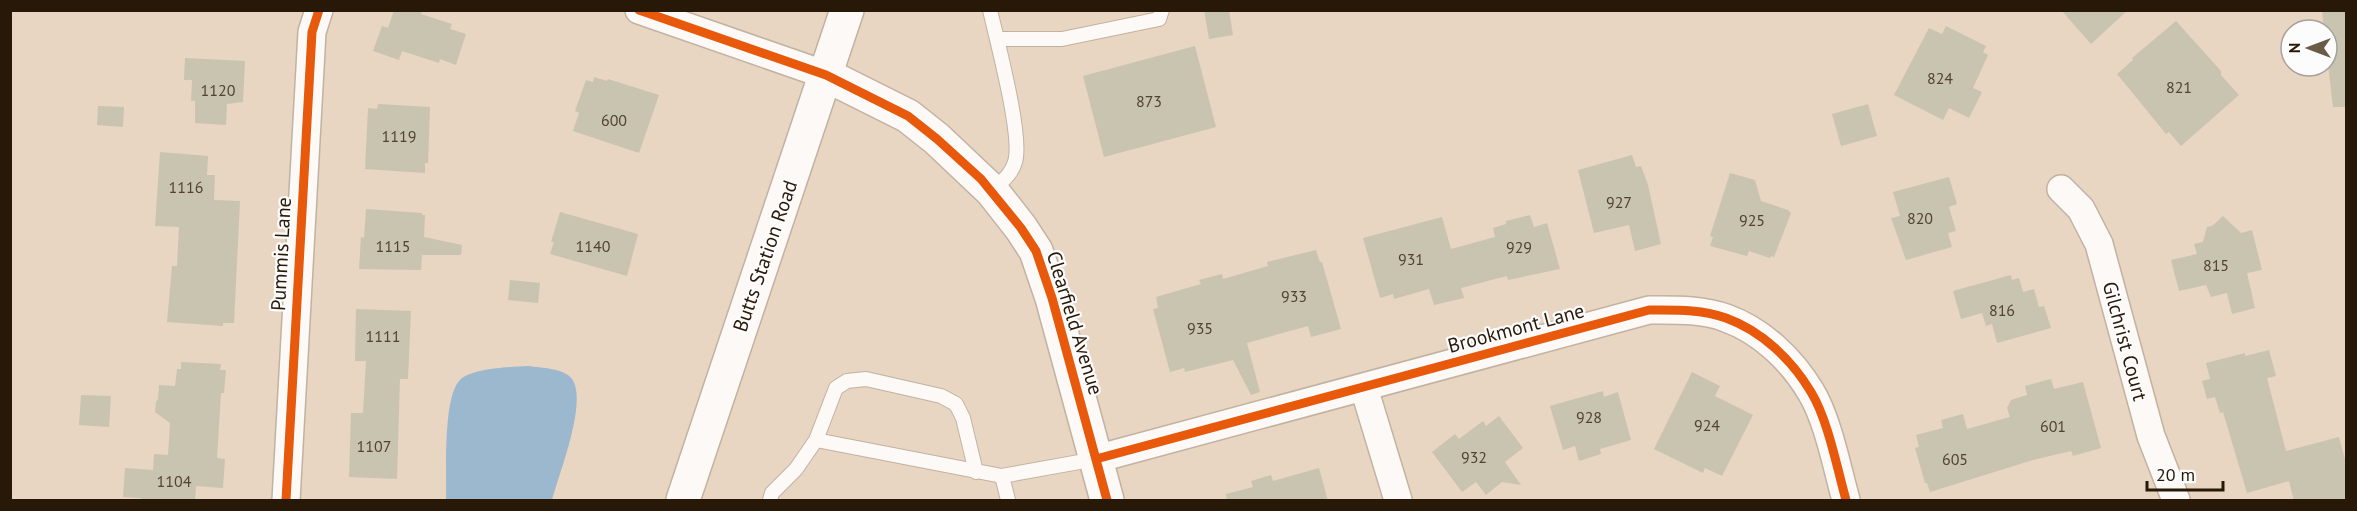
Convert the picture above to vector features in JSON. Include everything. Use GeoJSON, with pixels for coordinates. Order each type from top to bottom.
{"type":"FeatureCollection","features":[{"type":"Feature","properties":{"kind":"street","name":"Pummis Lane"},"geometry":{"type":"LineString","coordinates":[[286,501],[312,32],[319,10]]}},
{"type":"Feature","properties":{"kind":"street"},"geometry":{"type":"LineString","coordinates":[[639,10],[826,75]]}},
{"type":"Feature","properties":{"kind":"street","name":"Butts Station Road"},"geometry":{"type":"LineString","coordinates":[[683,501],[847,10]]}},
{"type":"Feature","properties":{"kind":"street","name":"Clearfield Avenue"},"geometry":{"type":"LineString","coordinates":[[826,75],[908,116],[938,139],[992,191],[1022,228],[1036,251],[1052,298],[1107,501]]}},
{"type":"Feature","properties":{"kind":"street","name":"Gilchrist Court"},"geometry":{"type":"LineString","coordinates":[[2061,189],[2081,209],[2099,244],[2169,499]]}},
{"type":"Feature","properties":{"kind":"street","name":"Brookmont Lane"},"geometry":{"type":"LineString","coordinates":[[1096,459],[1649,310],[1688,310],[1726,318],[1761,336],[1789,361],[1812,393],[1826,430],[1846,501]]}},
{"type":"Feature","properties":{"kind":"street"},"geometry":{"type":"LineString","coordinates":[[1364,388],[1398,501]]}},
{"type":"Feature","properties":{"kind":"lane"},"geometry":{"type":"LineString","coordinates":[[990,10],[1014,128],[1017,155],[1012,172],[992,191]]}},
{"type":"Feature","properties":{"kind":"lane"},"geometry":{"type":"LineString","coordinates":[[997,39],[1062,39],[1159,19],[1162,10]]}},
{"type":"Feature","properties":{"kind":"lane"},"geometry":{"type":"LineString","coordinates":[[770,501],[772,493],[796,469],[816,440],[836,388],[847,381],[866,379],[941,396],[956,404],[963,418],[976,472]]}},
{"type":"Feature","properties":{"kind":"lane"},"geometry":{"type":"LineString","coordinates":[[816,440],[1002,476],[1096,459]]}},
{"type":"Feature","properties":{"kind":"lane"},"geometry":{"type":"LineString","coordinates":[[1002,476],[1008,501]]}},
{"type":"Feature","properties":{"kind":"water"},"geometry":{"type":"Polygon","coordinates":[[[528,366],[564,373],[572,379],[576,389],[575,420],[552,500],[446,500],[448,418],[455,388],[461,379],[475,372],[528,366]]]}},
{"type":"Feature","properties":{"kind":"building"},"geometry":{"type":"Polygon","coordinates":[[[394,10],[422,10],[421,14],[452,24],[450,29],[466,34],[456,65],[440,59],[439,63],[402,51],[399,60],[373,51],[382,26],[388,28],[394,10]]]}},
{"type":"Feature","properties":{"kind":"building"},"geometry":{"type":"Polygon","coordinates":[[[1204,10],[1229,10],[1233,35],[1209,39],[1204,10]]]}},
{"type":"Feature","properties":{"kind":"building"},"geometry":{"type":"Polygon","coordinates":[[[2061,10],[2128,10],[2091,44],[2061,10]]]}},
{"type":"Feature","properties":{"kind":"building"},"geometry":{"type":"Polygon","coordinates":[[[2322,10],[2346,10],[2346,107],[2333,107],[2330,78],[2339,78],[2339,18],[2323,18],[2322,10]]]}},
{"type":"Feature","properties":{"kind":"building"},"geometry":{"type":"Polygon","coordinates":[[[2176,21],[2221,71],[2221,75],[2239,95],[2181,146],[2169,132],[2166,134],[2117,74],[2133,60],[2132,58],[2176,21]]]}},
{"type":"Feature","properties":{"kind":"building"},"geometry":{"type":"Polygon","coordinates":[[[1946,26],[1986,46],[1983,52],[1988,55],[1973,88],[1982,92],[1969,118],[1949,108],[1943,120],[1894,95],[1929,28],[1942,34],[1946,26]]]}},
{"type":"Feature","properties":{"kind":"building"},"geometry":{"type":"Polygon","coordinates":[[[1195,46],[1216,127],[1104,157],[1083,76],[1195,46]]]}},
{"type":"Feature","properties":{"kind":"building"},"geometry":{"type":"Polygon","coordinates":[[[185,58],[245,61],[243,102],[227,104],[226,125],[195,123],[195,101],[191,101],[192,80],[184,80],[185,58]]]}},
{"type":"Feature","properties":{"kind":"building"},"geometry":{"type":"Polygon","coordinates":[[[594,77],[607,81],[608,79],[659,95],[639,153],[573,131],[579,113],[575,111],[586,80],[593,82],[594,77]]]}},
{"type":"Feature","properties":{"kind":"building"},"geometry":{"type":"Polygon","coordinates":[[[378,104],[430,107],[428,163],[425,163],[425,173],[365,169],[368,108],[377,109],[378,104]]]}},
{"type":"Feature","properties":{"kind":"building"},"geometry":{"type":"Polygon","coordinates":[[[1868,104],[1877,136],[1841,146],[1832,114],[1868,104]]]}},
{"type":"Feature","properties":{"kind":"building"},"geometry":{"type":"Polygon","coordinates":[[[98,106],[124,107],[123,127],[97,125],[98,106]]]}},
{"type":"Feature","properties":{"kind":"building"},"geometry":{"type":"Polygon","coordinates":[[[160,152],[208,156],[207,175],[215,175],[214,200],[240,201],[234,323],[223,323],[223,326],[167,322],[172,266],[177,266],[179,227],[155,226],[160,152]]]}},
{"type":"Feature","properties":{"kind":"building"},"geometry":{"type":"Polygon","coordinates":[[[1632,155],[1636,167],[1641,166],[1648,185],[1661,244],[1635,251],[1629,225],[1594,233],[1578,170],[1632,155]]]}},
{"type":"Feature","properties":{"kind":"building"},"geometry":{"type":"Polygon","coordinates":[[[1730,173],[1755,180],[1761,201],[1791,213],[1774,257],[1770,258],[1749,251],[1747,256],[1710,246],[1713,237],[1710,236],[1730,173]]]}},
{"type":"Feature","properties":{"kind":"building"},"geometry":{"type":"Polygon","coordinates":[[[1949,177],[1957,204],[1949,207],[1956,231],[1948,233],[1952,247],[1906,260],[1891,218],[1900,216],[1893,192],[1949,177]]]}},
{"type":"Feature","properties":{"kind":"building"},"geometry":{"type":"Polygon","coordinates":[[[366,209],[422,213],[425,215],[424,237],[462,245],[461,255],[422,255],[421,270],[359,269],[366,209]]]}},
{"type":"Feature","properties":{"kind":"building"},"geometry":{"type":"Polygon","coordinates":[[[560,212],[638,234],[627,276],[550,254],[554,242],[551,242],[560,212]]]}},
{"type":"Feature","properties":{"kind":"building"},"geometry":{"type":"Polygon","coordinates":[[[1530,215],[1534,227],[1547,223],[1560,269],[1508,280],[1507,276],[1461,288],[1464,298],[1434,305],[1429,289],[1394,299],[1393,294],[1380,298],[1363,238],[1442,217],[1451,249],[1495,237],[1493,228],[1506,224],[1506,221],[1530,215]]]}},
{"type":"Feature","properties":{"kind":"building"},"geometry":{"type":"Polygon","coordinates":[[[2223,216],[2241,233],[2252,230],[2262,270],[2247,273],[2255,308],[2232,314],[2227,293],[2211,297],[2206,285],[2179,291],[2171,260],[2197,254],[2194,244],[2203,242],[2207,227],[2212,226],[2223,216]]]}},
{"type":"Feature","properties":{"kind":"building"},"geometry":{"type":"Polygon","coordinates":[[[1316,250],[1322,262],[1341,329],[1311,337],[1308,326],[1247,343],[1260,392],[1251,395],[1233,360],[1185,372],[1184,368],[1170,372],[1153,309],[1158,308],[1156,297],[1201,284],[1199,280],[1222,274],[1223,279],[1268,266],[1267,262],[1316,250]]]}},
{"type":"Feature","properties":{"kind":"building"},"geometry":{"type":"Polygon","coordinates":[[[2011,275],[2012,280],[2019,278],[2023,292],[2034,289],[2039,307],[2044,306],[2051,328],[1997,343],[1992,324],[1986,326],[1982,313],[1961,319],[1953,291],[2011,275]]]}},
{"type":"Feature","properties":{"kind":"building"},"geometry":{"type":"Polygon","coordinates":[[[510,280],[540,283],[538,303],[508,300],[510,280]]]}},
{"type":"Feature","properties":{"kind":"building"},"geometry":{"type":"Polygon","coordinates":[[[356,309],[411,311],[408,379],[400,379],[397,479],[349,477],[351,413],[363,413],[366,361],[355,361],[356,309]]]}},
{"type":"Feature","properties":{"kind":"building"},"geometry":{"type":"Polygon","coordinates":[[[2269,350],[2276,376],[2267,378],[2286,451],[2339,437],[2346,463],[2346,501],[2294,501],[2289,481],[2247,493],[2223,412],[2220,413],[2215,397],[2207,399],[2202,381],[2210,379],[2206,363],[2245,353],[2245,356],[2269,350]]]}},
{"type":"Feature","properties":{"kind":"building"},"geometry":{"type":"Polygon","coordinates":[[[181,362],[221,364],[220,370],[226,370],[224,393],[221,393],[217,458],[225,459],[223,488],[196,486],[195,501],[141,501],[141,498],[123,497],[125,468],[153,470],[154,454],[168,455],[170,423],[155,412],[156,402],[159,385],[175,386],[177,369],[181,369],[181,362]]]}},
{"type":"Feature","properties":{"kind":"building"},"geometry":{"type":"Polygon","coordinates":[[[1692,372],[1720,386],[1715,396],[1753,415],[1722,476],[1705,468],[1703,473],[1654,449],[1692,372]]]}},
{"type":"Feature","properties":{"kind":"building"},"geometry":{"type":"Polygon","coordinates":[[[2051,379],[2054,389],[2083,382],[2101,448],[2073,456],[2071,451],[2033,460],[1930,492],[1925,483],[1915,448],[1919,447],[1916,435],[1943,428],[1941,420],[1963,414],[1967,429],[2010,417],[2007,408],[2011,400],[2027,395],[2025,386],[2051,379]]]}},
{"type":"Feature","properties":{"kind":"building"},"geometry":{"type":"Polygon","coordinates":[[[1603,391],[1604,397],[1618,392],[1631,440],[1600,449],[1601,454],[1579,461],[1575,446],[1563,450],[1550,406],[1603,391]]]}},
{"type":"Feature","properties":{"kind":"building"},"geometry":{"type":"Polygon","coordinates":[[[81,395],[111,396],[109,427],[79,425],[81,395]]]}},
{"type":"Feature","properties":{"kind":"building"},"geometry":{"type":"Polygon","coordinates":[[[1499,416],[1523,448],[1505,462],[1521,485],[1502,482],[1486,495],[1476,482],[1462,492],[1432,452],[1455,434],[1459,439],[1483,421],[1486,426],[1499,416]]]}},
{"type":"Feature","properties":{"kind":"building"},"geometry":{"type":"Polygon","coordinates":[[[1319,468],[1328,501],[1227,501],[1226,494],[1253,487],[1251,481],[1271,475],[1273,481],[1319,468]]]}},
{"type":"Feature","properties":{"kind":"cycle path"},"geometry":{"type":"LineString","coordinates":[[286,500],[312,32],[319,10]]}},
{"type":"Feature","properties":{"kind":"cycle path"},"geometry":{"type":"LineString","coordinates":[[639,10],[826,75],[908,116],[981,179],[1021,228],[1036,251],[1052,298],[1107,500]]}},
{"type":"Feature","properties":{"kind":"cycle path"},"geometry":{"type":"LineString","coordinates":[[1096,459],[1649,310],[1688,311],[1717,315],[1752,331],[1775,348],[1795,369],[1817,403],[1846,500]]}}]}
